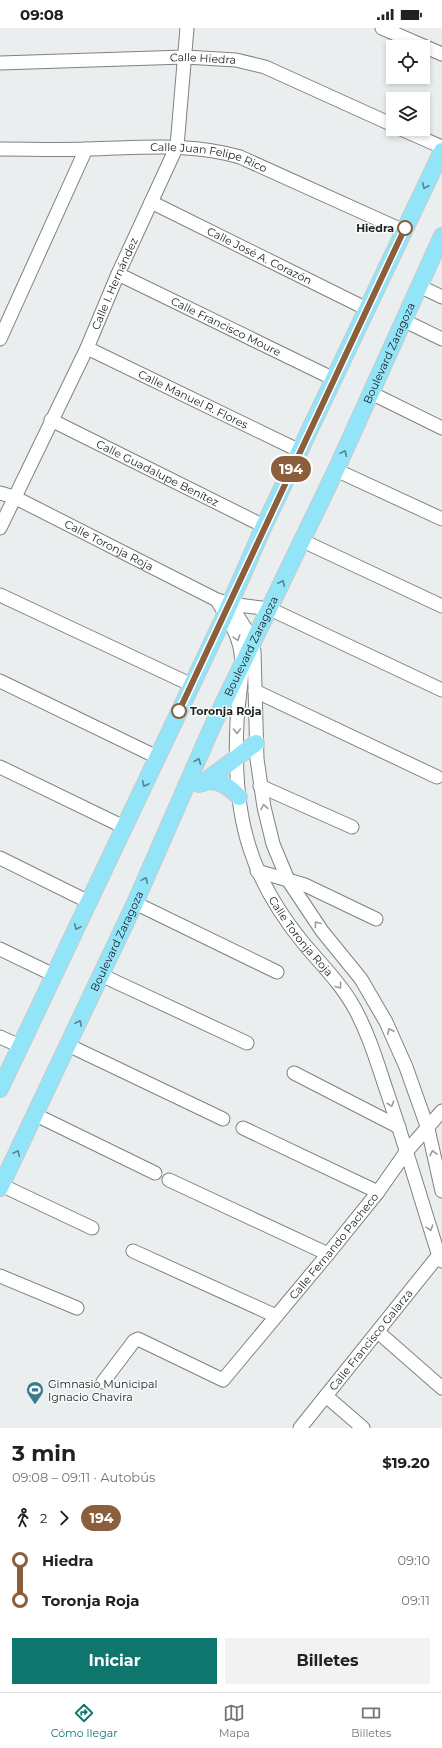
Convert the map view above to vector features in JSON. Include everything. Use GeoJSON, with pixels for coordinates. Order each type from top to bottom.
{"type":"FeatureCollection","features":[{"type":"Feature","properties":{"kind":"main road"},"geometry":{"type":"LineString","coordinates":[[0,1089],[192,685],[224,606],[300,451],[442,151]]}},
{"type":"Feature","properties":{"kind":"main road","name":"Boulevard Zaragoza"},"geometry":{"type":"LineString","coordinates":[[1,1187],[135,903],[242,664],[270,609],[336,470],[442,236]]}},
{"type":"Feature","properties":{"kind":"main road"},"geometry":{"type":"LineString","coordinates":[[184,793],[203,782],[256,743]]}},
{"type":"Feature","properties":{"kind":"main road"},"geometry":{"type":"LineString","coordinates":[[203,782],[226,784],[239,797]]}},
{"type":"Feature","properties":{"kind":"street","name":"Calle I. Hernández"},"geometry":{"type":"LineString","coordinates":[[0,528],[86,348],[118,274],[177,146],[187,28]]}},
{"type":"Feature","properties":{"kind":"street"},"geometry":{"type":"LineString","coordinates":[[382,28],[442,54]]}},
{"type":"Feature","properties":{"kind":"street","name":"Calle Hiedra"},"geometry":{"type":"LineString","coordinates":[[0,63],[185,57],[236,60],[265,67],[386,122]]}},
{"type":"Feature","properties":{"kind":"street"},"geometry":{"type":"LineString","coordinates":[[416,136],[442,148]]}},
{"type":"Feature","properties":{"kind":"street","name":"Calle Juan Felipe Rico"},"geometry":{"type":"LineString","coordinates":[[0,149],[86,149],[177,146],[227,153],[240,157],[404,231]]}},
{"type":"Feature","properties":{"kind":"street"},"geometry":{"type":"LineString","coordinates":[[0,339],[86,149]]}},
{"type":"Feature","properties":{"kind":"street","name":"Calle José A. Corazón"},"geometry":{"type":"LineString","coordinates":[[152,202],[367,309]]}},
{"type":"Feature","properties":{"kind":"street","name":"Calle Francisco Moure"},"geometry":{"type":"LineString","coordinates":[[118,274],[334,379]]}},
{"type":"Feature","properties":{"kind":"street"},"geometry":{"type":"LineString","coordinates":[[419,286],[442,297]]}},
{"type":"Feature","properties":{"kind":"street"},"geometry":{"type":"LineString","coordinates":[[404,320],[442,339]]}},
{"type":"Feature","properties":{"kind":"street","name":"Calle Manuel R. Flores"},"geometry":{"type":"LineString","coordinates":[[86,348],[300,451]]}},
{"type":"Feature","properties":{"kind":"street"},"geometry":{"type":"LineString","coordinates":[[371,393],[442,428]]}},
{"type":"Feature","properties":{"kind":"street","name":"Calle Guadalupe Benítez"},"geometry":{"type":"LineString","coordinates":[[51,420],[264,526]]}},
{"type":"Feature","properties":{"kind":"street"},"geometry":{"type":"LineString","coordinates":[[336,470],[442,519]]}},
{"type":"Feature","properties":{"kind":"street","name":"Calle Toronja Roja"},"geometry":{"type":"LineString","coordinates":[[0,493],[14,496],[224,606],[247,631],[252,643],[255,659],[256,743],[260,786],[271,837],[288,880],[318,925],[361,979],[377,1004],[406,1067],[428,1129],[442,1191]]}},
{"type":"Feature","properties":{"kind":"street"},"geometry":{"type":"LineString","coordinates":[[302,541],[442,606]]}},
{"type":"Feature","properties":{"kind":"street"},"geometry":{"type":"LineString","coordinates":[[0,595],[192,685]]}},
{"type":"Feature","properties":{"kind":"street"},"geometry":{"type":"LineString","coordinates":[[224,606],[270,609],[442,690]]}},
{"type":"Feature","properties":{"kind":"street","name":"Calle Toronja Roja"},"geometry":{"type":"LineString","coordinates":[[224,606],[238,640],[242,664],[237,723],[239,797],[249,847],[257,871],[286,918],[354,1007],[369,1038],[441,1256]]}},
{"type":"Feature","properties":{"kind":"street"},"geometry":{"type":"LineString","coordinates":[[0,681],[158,757]]}},
{"type":"Feature","properties":{"kind":"street"},"geometry":{"type":"LineString","coordinates":[[255,691],[436,778]]}},
{"type":"Feature","properties":{"kind":"street"},"geometry":{"type":"LineString","coordinates":[[0,767],[124,827]]}},
{"type":"Feature","properties":{"kind":"street"},"geometry":{"type":"LineString","coordinates":[[260,786],[352,827]]}},
{"type":"Feature","properties":{"kind":"street"},"geometry":{"type":"LineString","coordinates":[[0,858],[89,902]]}},
{"type":"Feature","properties":{"kind":"street"},"geometry":{"type":"LineString","coordinates":[[257,871],[311,888],[376,919]]}},
{"type":"Feature","properties":{"kind":"street"},"geometry":{"type":"LineString","coordinates":[[135,903],[277,972]]}},
{"type":"Feature","properties":{"kind":"street"},"geometry":{"type":"LineString","coordinates":[[0,949],[54,975]]}},
{"type":"Feature","properties":{"kind":"street"},"geometry":{"type":"LineString","coordinates":[[101,975],[247,1043]]}},
{"type":"Feature","properties":{"kind":"street"},"geometry":{"type":"LineString","coordinates":[[0,1036],[20,1046]]}},
{"type":"Feature","properties":{"kind":"street"},"geometry":{"type":"LineString","coordinates":[[68,1045],[223,1119]]}},
{"type":"Feature","properties":{"kind":"street"},"geometry":{"type":"LineString","coordinates":[[294,1073],[399,1127]]}},
{"type":"Feature","properties":{"kind":"street","name":"Calle Fernando Pacheco"},"geometry":{"type":"LineString","coordinates":[[103,1382],[134,1341],[138,1339],[223,1380],[378,1192],[406,1152],[428,1129],[442,1111]]}},
{"type":"Feature","properties":{"kind":"street"},"geometry":{"type":"LineString","coordinates":[[36,1115],[155,1173]]}},
{"type":"Feature","properties":{"kind":"street"},"geometry":{"type":"LineString","coordinates":[[243,1128],[378,1192]]}},
{"type":"Feature","properties":{"kind":"street"},"geometry":{"type":"LineString","coordinates":[[169,1180],[328,1254]]}},
{"type":"Feature","properties":{"kind":"street"},"geometry":{"type":"LineString","coordinates":[[1,1187],[92,1228]]}},
{"type":"Feature","properties":{"kind":"street"},"geometry":{"type":"LineString","coordinates":[[133,1251],[276,1316]]}},
{"type":"Feature","properties":{"kind":"street","name":"Calle Francisco Galarza"},"geometry":{"type":"LineString","coordinates":[[300,1428],[441,1256]]}},
{"type":"Feature","properties":{"kind":"street"},"geometry":{"type":"LineString","coordinates":[[0,1276],[77,1308]]}},
{"type":"Feature","properties":{"kind":"street"},"geometry":{"type":"LineString","coordinates":[[378,1332],[442,1388]]}},
{"type":"Feature","properties":{"kind":"street"},"geometry":{"type":"LineString","coordinates":[[326,1396],[363,1428]]}},
{"type":"Feature","properties":{"kind":"bus line","name":"194"},"geometry":{"type":"LineString","coordinates":[[179,711],[225,615],[264,526],[405,228]]}},
{"type":"Feature","properties":{"kind":"place","name":"Hiedra"},"geometry":{"type":"Point","coordinates":[405,228]}},
{"type":"Feature","properties":{"kind":"place","name":"Toronja Roja"},"geometry":{"type":"Point","coordinates":[179,711]}},
{"type":"Feature","properties":{"kind":"place","name":"Gimnasio Municipal Ignacio Chavira"},"geometry":{"type":"Point","coordinates":[35,1405]}}]}
